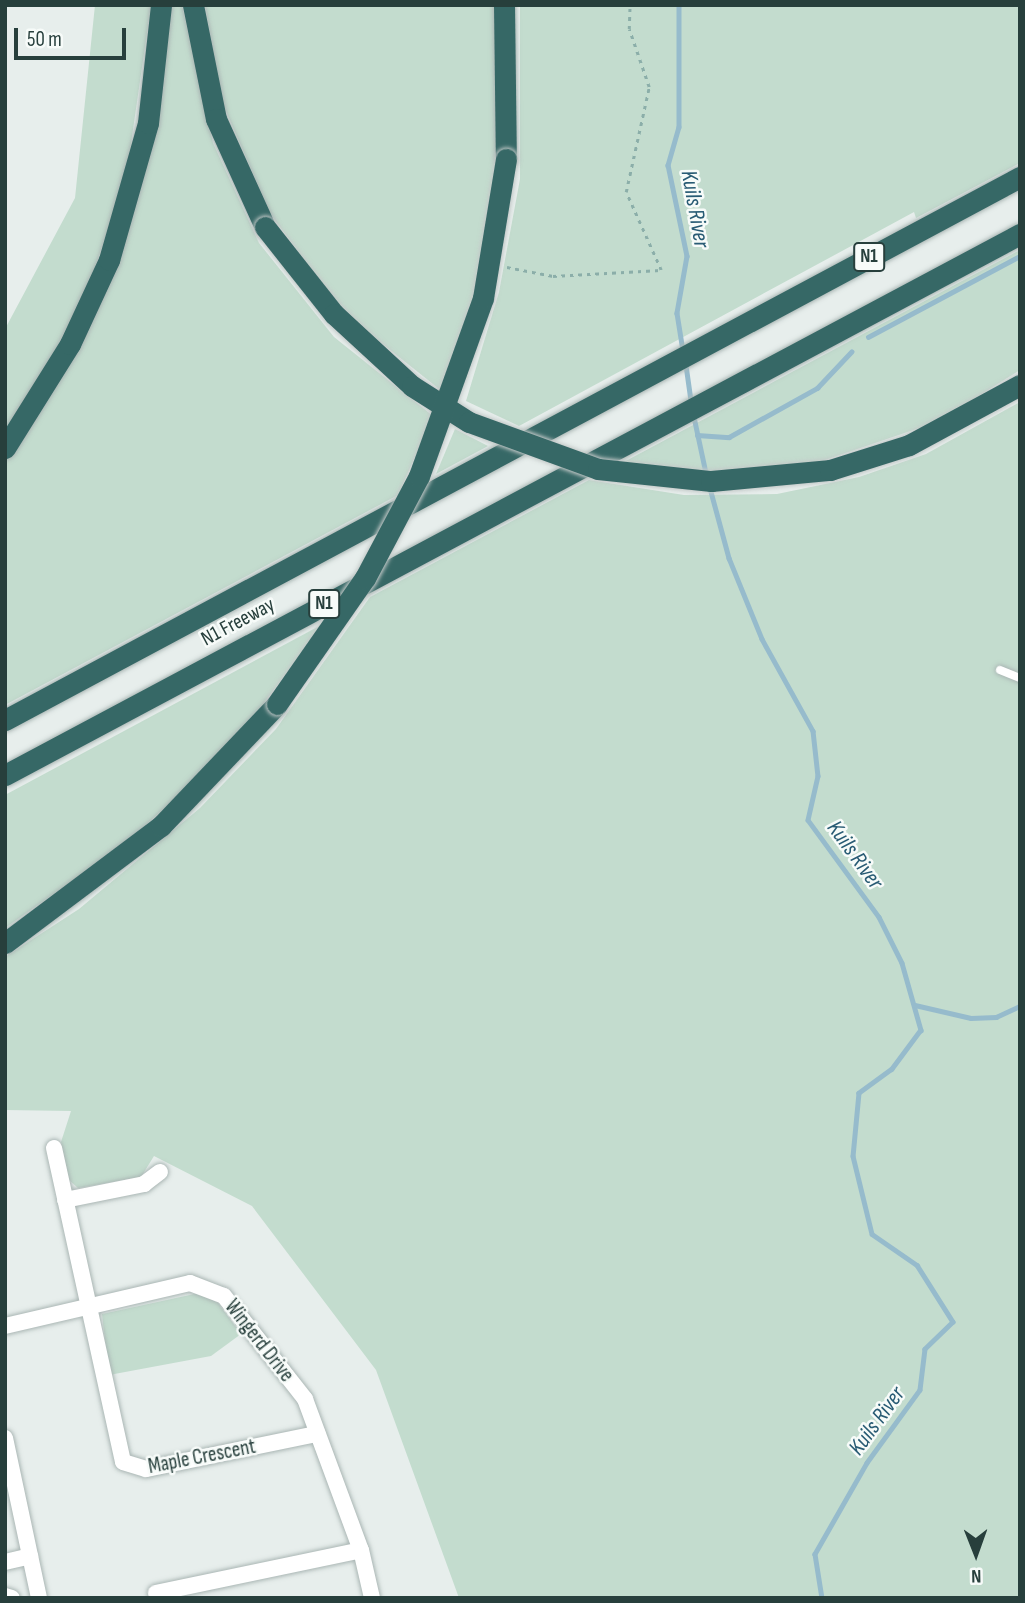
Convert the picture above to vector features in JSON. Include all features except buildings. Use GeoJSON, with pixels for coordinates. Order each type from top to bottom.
{"type":"FeatureCollection","features":[{"type":"Feature","properties":{"kind":"highway"},"geometry":{"type":"LineString","coordinates":[[5,448],[70,344],[109,260],[148,123],[161,5]]}},
{"type":"Feature","properties":{"kind":"highway"},"geometry":{"type":"LineString","coordinates":[[193,5],[216,119],[265,227],[334,314],[412,386],[469,422],[598,469],[711,481],[830,470],[909,445],[1020,385]]}},
{"type":"Feature","properties":{"kind":"highway"},"geometry":{"type":"LineString","coordinates":[[5,943],[161,826],[277,704],[365,578],[419,476],[483,298],[506,159],[504,5]]}},
{"type":"Feature","properties":{"kind":"highway","name":"N1 Freeway"},"geometry":{"type":"LineString","coordinates":[[5,720],[1020,177]]}},
{"type":"Feature","properties":{"kind":"highway","name":"N1 Freeway"},"geometry":{"type":"LineString","coordinates":[[5,775],[745,378],[1020,234]]}},
{"type":"Feature","properties":{"kind":"street","name":"Maple Crescent"},"geometry":{"type":"LineString","coordinates":[[54,1148],[117,1450],[129,1466],[146,1469],[317,1434]]}},
{"type":"Feature","properties":{"kind":"street"},"geometry":{"type":"LineString","coordinates":[[65,1200],[144,1184],[160,1172]]}},
{"type":"Feature","properties":{"kind":"street","name":"Wingerd Drive"},"geometry":{"type":"LineString","coordinates":[[5,1326],[190,1283],[214,1288],[305,1399],[361,1549],[372,1598]]}},
{"type":"Feature","properties":{"kind":"street"},"geometry":{"type":"LineString","coordinates":[[6,1444],[30,1556],[35,1593]]}},
{"type":"Feature","properties":{"kind":"street"},"geometry":{"type":"LineString","coordinates":[[156,1593],[361,1549]]}},
{"type":"Feature","properties":{"kind":"street"},"geometry":{"type":"LineString","coordinates":[[5,1562],[30,1556]]}},
{"type":"Feature","properties":{"kind":"street"},"geometry":{"type":"LineString","coordinates":[[5,1596],[12,1598]]}},
{"type":"Feature","properties":{"kind":"lane"},"geometry":{"type":"LineString","coordinates":[[1000,670],[1020,678]]}},
{"type":"Feature","properties":{"kind":"path"},"geometry":{"type":"LineString","coordinates":[[506,267],[553,276],[661,270],[626,192],[649,87],[629,29],[630,5]]}},
{"type":"Feature","properties":{"kind":"green space"},"geometry":{"type":"Polygon","coordinates":[[[95,5],[151,5],[127,171],[92,277],[43,375],[5,432],[5,329],[75,198],[95,5]]]}},
{"type":"Feature","properties":{"kind":"green space"},"geometry":{"type":"Polygon","coordinates":[[[169,5],[182,5],[213,143],[259,243],[334,337],[433,416],[398,495],[5,705],[5,461],[82,338],[169,5]]]}},
{"type":"Feature","properties":{"kind":"green space"},"geometry":{"type":"Polygon","coordinates":[[[205,5],[497,5],[499,158],[480,277],[443,392],[345,314],[271,215],[223,104],[205,5]]]}},
{"type":"Feature","properties":{"kind":"green space"},"geometry":{"type":"Polygon","coordinates":[[[520,5],[1020,5],[1020,163],[916,218],[914,212],[519,426],[466,401],[499,292],[520,179],[520,5]]]}},
{"type":"Feature","properties":{"kind":"green space"},"geometry":{"type":"Polygon","coordinates":[[[1020,250],[1020,370],[937,422],[822,461],[704,472],[622,463],[1020,250]]]}},
{"type":"Feature","properties":{"kind":"green space"},"geometry":{"type":"Polygon","coordinates":[[[1020,402],[1020,1598],[459,1598],[376,1370],[252,1206],[154,1156],[141,1177],[78,1188],[69,1180],[61,1142],[71,1111],[5,1110],[5,957],[79,909],[200,808],[276,729],[370,597],[589,480],[684,495],[777,494],[859,477],[926,454],[1020,402]]]}},
{"type":"Feature","properties":{"kind":"green space"},"geometry":{"type":"Polygon","coordinates":[[[455,429],[488,446],[436,474],[455,429]]]}},
{"type":"Feature","properties":{"kind":"green space"},"geometry":{"type":"Polygon","coordinates":[[[323,624],[255,715],[173,800],[127,842],[5,928],[5,795],[323,624]]]}},
{"type":"Feature","properties":{"kind":"green space"},"geometry":{"type":"Polygon","coordinates":[[[199,1293],[218,1303],[241,1334],[211,1356],[109,1375],[102,1314],[199,1293]]]}},
{"type":"Feature","properties":{"kind":"waterway","name":"Kuils River"},"geometry":{"type":"LineString","coordinates":[[679,5],[679,127],[668,165],[687,256],[677,313],[683,349]]}},
{"type":"Feature","properties":{"kind":"waterway"},"geometry":{"type":"LineString","coordinates":[[868,337],[1020,256]]}},
{"type":"Feature","properties":{"kind":"waterway"},"geometry":{"type":"LineString","coordinates":[[697,435],[729,437],[817,388],[851,352]]}},
{"type":"Feature","properties":{"kind":"waterway","name":"Kuils River"},"geometry":{"type":"LineString","coordinates":[[686,365],[691,401]]}},
{"type":"Feature","properties":{"kind":"waterway","name":"Kuils River"},"geometry":{"type":"LineString","coordinates":[[694,417],[706,473]]}},
{"type":"Feature","properties":{"kind":"waterway","name":"Kuils River"},"geometry":{"type":"LineString","coordinates":[[710,488],[729,558],[762,639],[813,731],[818,776],[808,820],[879,917],[902,963],[921,1030],[892,1069],[859,1093],[853,1156],[872,1234],[917,1265],[953,1322],[925,1349],[920,1390],[867,1463],[815,1554],[822,1598]]}},
{"type":"Feature","properties":{"kind":"waterway"},"geometry":{"type":"LineString","coordinates":[[915,1005],[971,1018],[996,1017],[1020,1006]]}}]}
